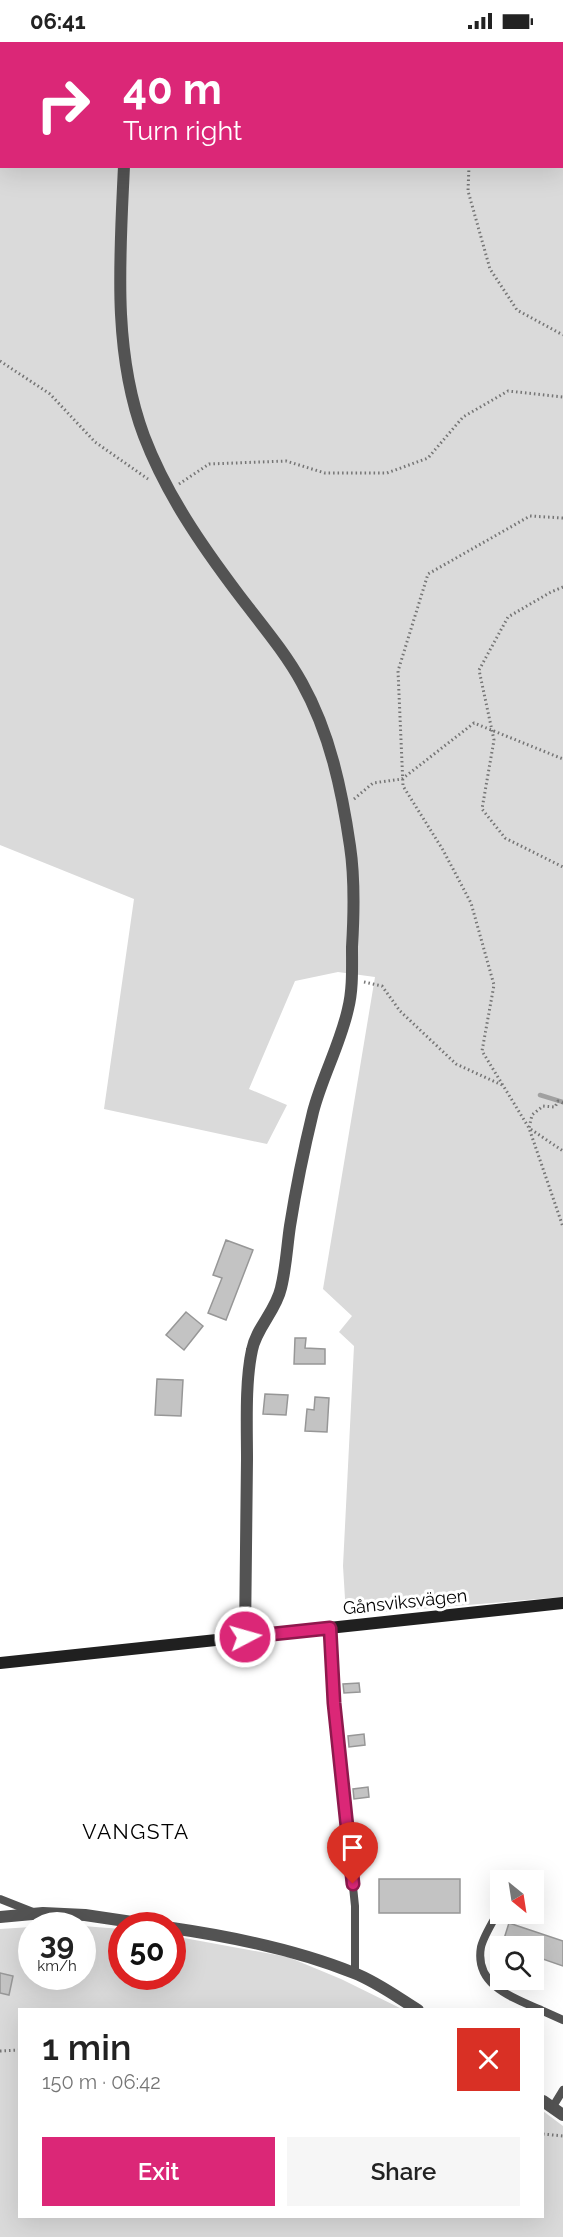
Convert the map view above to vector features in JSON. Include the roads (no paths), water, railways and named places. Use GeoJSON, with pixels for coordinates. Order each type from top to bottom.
{"type":"FeatureCollection","features":[{"type":"Feature","properties":{"kind":"main road","name":"Gånsviksvägen"},"geometry":{"type":"LineString","coordinates":[[0,1663],[563,1603]]}},
{"type":"Feature","properties":{"kind":"street"},"geometry":{"type":"LineString","coordinates":[[124,168],[121,300],[127,368],[133,400],[144,436],[169,490],[189,524],[285,655],[321,722],[334,766],[352,865],[352,979],[348,1008],[314,1110],[290,1223],[282,1286],[278,1300],[254,1340],[250,1356],[245,1637]]}},
{"type":"Feature","properties":{"kind":"street"},"geometry":{"type":"LineString","coordinates":[[0,1917],[18,1915]]}},
{"type":"Feature","properties":{"kind":"street"},"geometry":{"type":"LineString","coordinates":[[186,1931],[305,1956],[355,1973],[383,1987],[414,2008]]}},
{"type":"Feature","properties":{"kind":"lane"},"geometry":{"type":"LineString","coordinates":[[330,1628],[334,1703],[355,1906],[355,1973]]}},
{"type":"Feature","properties":{"kind":"lane"},"geometry":{"type":"LineString","coordinates":[[0,1899],[34,1912]]}},
{"type":"Feature","properties":{"kind":"lane"},"geometry":{"type":"LineString","coordinates":[[492,1924],[481,1947],[482,1965],[489,1982],[504,1993],[536,2008]]}},
{"type":"Feature","properties":{"kind":"lane"},"geometry":{"type":"LineString","coordinates":[[544,2012],[563,2020]]}},
{"type":"Feature","properties":{"kind":"lane"},"geometry":{"type":"LineString","coordinates":[[553,2108],[563,2090]]}},
{"type":"Feature","properties":{"kind":"waterway"},"geometry":{"type":"LineString","coordinates":[[540,1095],[563,1102]]}},
{"type":"Feature","properties":{"kind":"district","name":"VANGSTA"},"geometry":{"type":"Point","coordinates":[136,1832]}}]}
